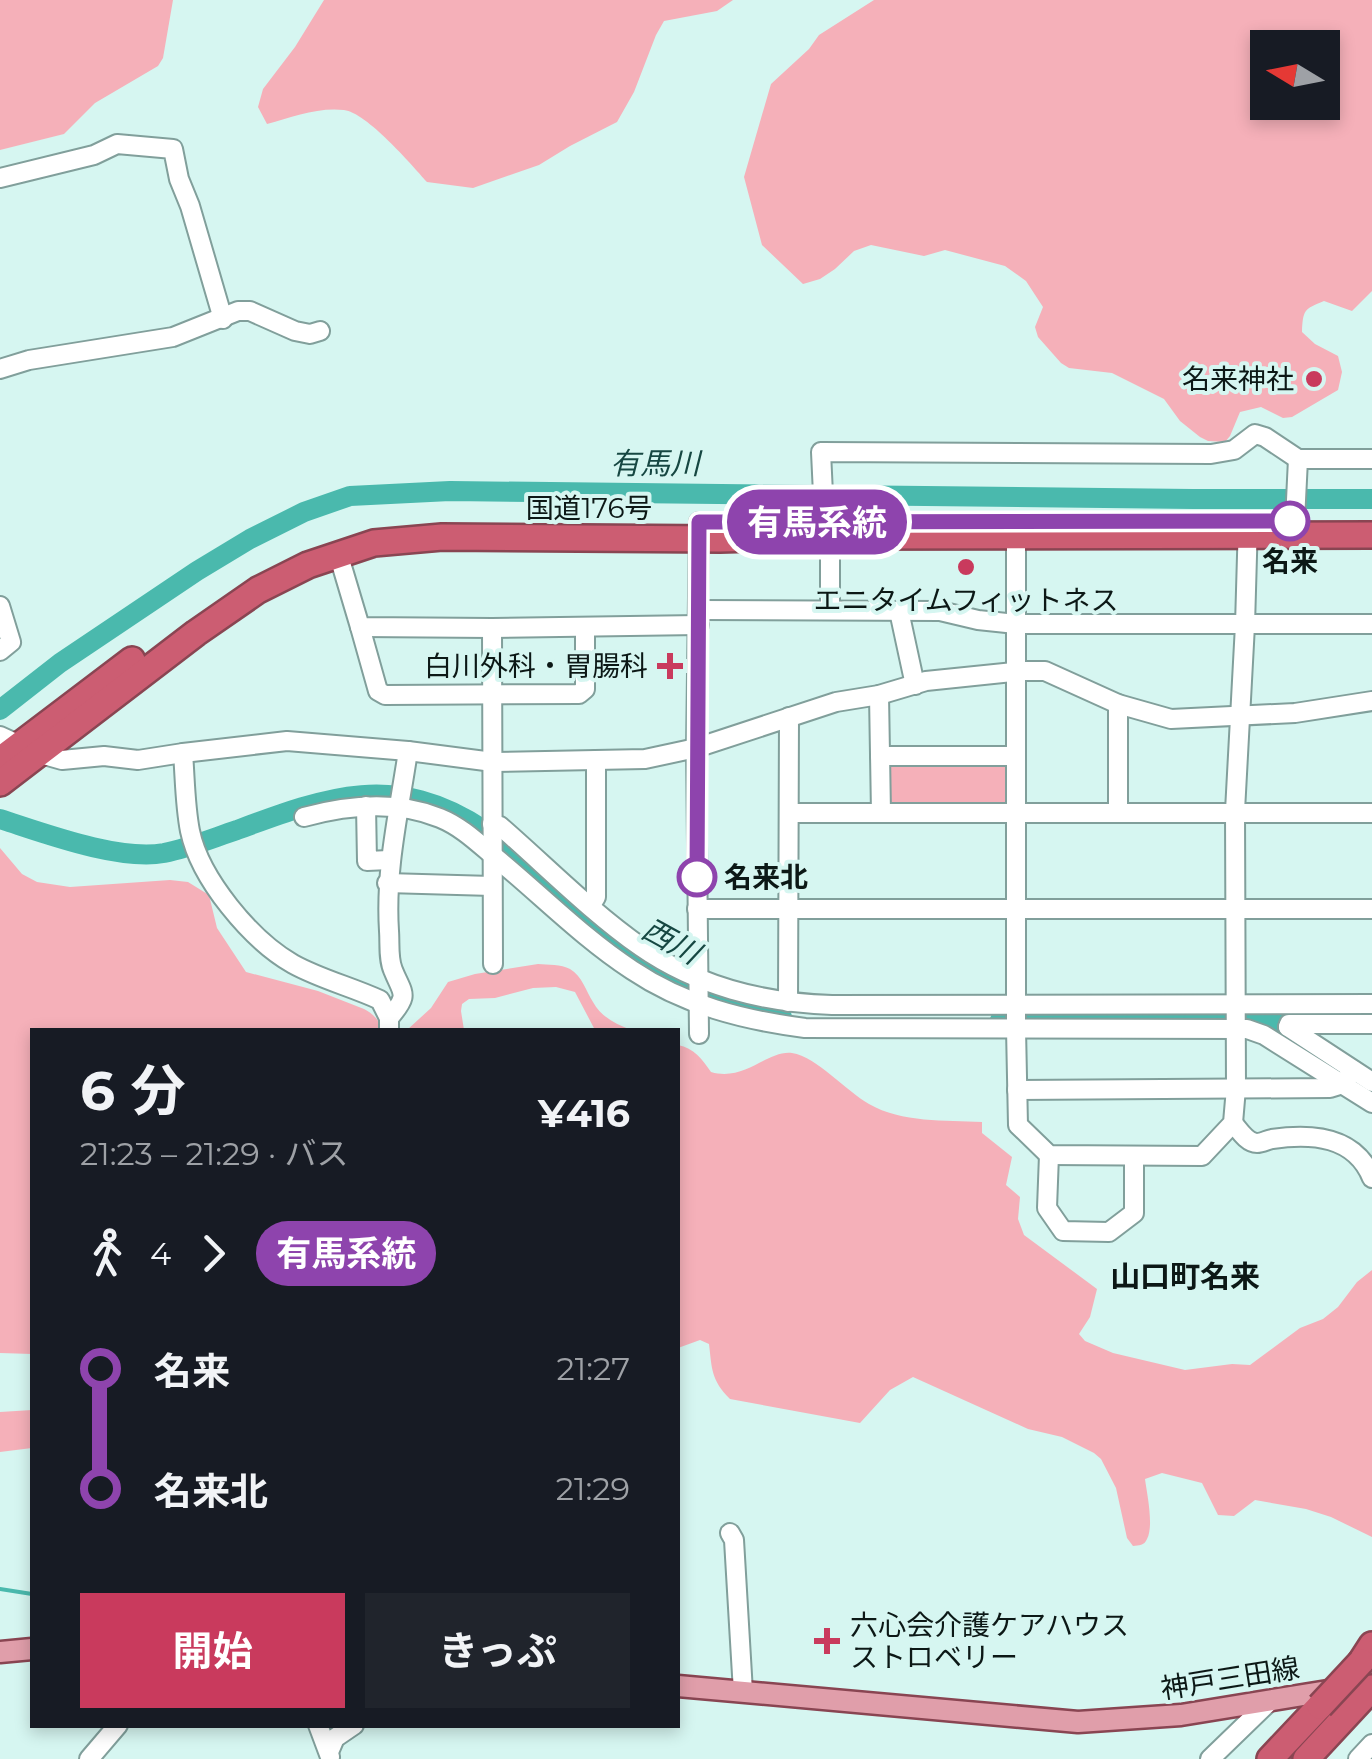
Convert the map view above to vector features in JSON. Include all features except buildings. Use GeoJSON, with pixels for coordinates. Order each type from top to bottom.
{"type":"FeatureCollection","features":[{"type":"Feature","properties":{"kind":"highway","name":"国道176号"},"geometry":{"type":"LineString","coordinates":[[826,527],[1016,537],[1247,528],[1295,516],[1372,521]]}},
{"type":"Feature","properties":{"kind":"highway","name":"国道176号"},"geometry":{"type":"LineString","coordinates":[[0,782],[14,748],[86,693],[268,568],[342,536],[427,524],[699,530]]}},
{"type":"Feature","properties":{"kind":"highway","name":"国道176号"},"geometry":{"type":"LineString","coordinates":[[14,748],[258,590],[308,564],[374,542],[826,527],[1247,528],[1372,535]]}},
{"type":"Feature","properties":{"kind":"highway"},"geometry":{"type":"LineString","coordinates":[[1270,1759],[1368,1652]]}},
{"type":"Feature","properties":{"kind":"highway"},"geometry":{"type":"LineString","coordinates":[[1306,1759],[1367,1693]]}},
{"type":"Feature","properties":{"kind":"main road"},"geometry":{"type":"LineString","coordinates":[[0,1652],[30,1649]]}},
{"type":"Feature","properties":{"kind":"main road","name":"神戸三田線"},"geometry":{"type":"LineString","coordinates":[[680,1686],[1078,1722],[1148,1719],[1312,1692],[1367,1693]]}},
{"type":"Feature","properties":{"kind":"street"},"geometry":{"type":"LineString","coordinates":[[0,178],[94,155],[117,144],[173,150],[223,318]]}},
{"type":"Feature","properties":{"kind":"street"},"geometry":{"type":"LineString","coordinates":[[0,368],[173,337],[238,311],[250,311],[295,331],[320,331]]}},
{"type":"Feature","properties":{"kind":"street"},"geometry":{"type":"LineString","coordinates":[[830,610],[821,452],[1211,454],[1234,450],[1255,434],[1298,460],[1372,459]]}},
{"type":"Feature","properties":{"kind":"street"},"geometry":{"type":"LineString","coordinates":[[1295,516],[1298,460]]}},
{"type":"Feature","properties":{"kind":"street"},"geometry":{"type":"LineString","coordinates":[[1016,537],[1018,1125],[1048,1154],[1202,1156],[1233,1124],[1236,1088],[1235,812],[1247,528]]}},
{"type":"Feature","properties":{"kind":"street"},"geometry":{"type":"LineString","coordinates":[[699,530],[699,1034]]}},
{"type":"Feature","properties":{"kind":"street"},"geometry":{"type":"LineString","coordinates":[[338,552],[378,691],[385,695],[579,694],[585,689],[585,627]]}},
{"type":"Feature","properties":{"kind":"street"},"geometry":{"type":"LineString","coordinates":[[0,606],[11,642],[0,651]]}},
{"type":"Feature","properties":{"kind":"street"},"geometry":{"type":"LineString","coordinates":[[360,627],[585,627],[830,610],[940,612],[1016,624],[1372,624]]}},
{"type":"Feature","properties":{"kind":"street"},"geometry":{"type":"LineString","coordinates":[[898,610],[915,684]]}},
{"type":"Feature","properties":{"kind":"street"},"geometry":{"type":"LineString","coordinates":[[492,628],[494,964]]}},
{"type":"Feature","properties":{"kind":"street"},"geometry":{"type":"LineString","coordinates":[[14,748],[62,760],[104,756],[138,760],[287,741],[492,762],[645,760],[696,748],[836,702],[915,684],[1014,672],[1045,671],[1118,704],[1171,719],[1295,713],[1372,701]]}},
{"type":"Feature","properties":{"kind":"street"},"geometry":{"type":"LineString","coordinates":[[878,695],[881,813]]}},
{"type":"Feature","properties":{"kind":"street"},"geometry":{"type":"LineString","coordinates":[[1118,704],[1118,813]]}},
{"type":"Feature","properties":{"kind":"street"},"geometry":{"type":"LineString","coordinates":[[788,1002],[789,717]]}},
{"type":"Feature","properties":{"kind":"street"},"geometry":{"type":"LineString","coordinates":[[389,1024],[403,993],[392,968],[387,883],[408,751]]}},
{"type":"Feature","properties":{"kind":"street"},"geometry":{"type":"LineString","coordinates":[[183,753],[190,832],[231,911],[293,964],[380,1000],[389,1024]]}},
{"type":"Feature","properties":{"kind":"street"},"geometry":{"type":"LineString","coordinates":[[880,756],[1015,756]]}},
{"type":"Feature","properties":{"kind":"street"},"geometry":{"type":"LineString","coordinates":[[591,905],[596,897],[596,760]]}},
{"type":"Feature","properties":{"kind":"street"},"geometry":{"type":"LineString","coordinates":[[366,806],[367,860],[390,860]]}},
{"type":"Feature","properties":{"kind":"street"},"geometry":{"type":"LineString","coordinates":[[304,817],[366,806],[399,808],[440,818],[478,840],[612,956],[646,979],[700,1005],[737,1017],[805,1028],[1016,1029],[1372,1004]]}},
{"type":"Feature","properties":{"kind":"street"},"geometry":{"type":"LineString","coordinates":[[789,813],[1372,813]]}},
{"type":"Feature","properties":{"kind":"street"},"geometry":{"type":"LineString","coordinates":[[492,824],[500,826],[644,949],[699,979],[742,992],[788,1002],[832,1005],[1016,1005],[1236,1016],[1255,1031],[1348,1077],[1372,1082]]}},
{"type":"Feature","properties":{"kind":"street"},"geometry":{"type":"LineString","coordinates":[[387,883],[492,886]]}},
{"type":"Feature","properties":{"kind":"street"},"geometry":{"type":"LineString","coordinates":[[697,909],[1372,908]]}},
{"type":"Feature","properties":{"kind":"street"},"geometry":{"type":"LineString","coordinates":[[1372,1024],[1288,1027],[1348,1077],[1372,1103]]}},
{"type":"Feature","properties":{"kind":"street"},"geometry":{"type":"LineString","coordinates":[[1017,1090],[1330,1088],[1348,1077]]}},
{"type":"Feature","properties":{"kind":"street"},"geometry":{"type":"LineString","coordinates":[[1233,1124],[1248,1140],[1258,1143],[1302,1136],[1329,1139],[1361,1157],[1372,1178]]}},
{"type":"Feature","properties":{"kind":"street"},"geometry":{"type":"LineString","coordinates":[[1048,1154],[1047,1208],[1063,1232],[1109,1232],[1134,1214],[1134,1156]]}},
{"type":"Feature","properties":{"kind":"street"},"geometry":{"type":"LineString","coordinates":[[730,1534],[734,1540],[743,1692]]}},
{"type":"Feature","properties":{"kind":"street"},"geometry":{"type":"LineString","coordinates":[[1210,1759],[1271,1700]]}},
{"type":"Feature","properties":{"kind":"street"},"geometry":{"type":"LineString","coordinates":[[89,1759],[115,1728]]}},
{"type":"Feature","properties":{"kind":"street"},"geometry":{"type":"LineString","coordinates":[[319,1728],[330,1755]]}},
{"type":"Feature","properties":{"kind":"street"},"geometry":{"type":"LineString","coordinates":[[330,1755],[335,1738],[350,1728]]}},
{"type":"Feature","properties":{"kind":"street"},"geometry":{"type":"LineString","coordinates":[[1358,1759],[1372,1744]]}},
{"type":"Feature","properties":{"kind":"shaded area"},"geometry":{"type":"Polygon","coordinates":[[[0,0],[173,0],[163,58],[158,66],[95,103],[64,134],[0,150],[0,0]]]}},
{"type":"Feature","properties":{"kind":"shaded area"},"geometry":{"type":"Polygon","coordinates":[[[324,0],[733,0],[717,11],[664,21],[617,122],[539,165],[473,188],[427,182],[376,129],[354,113],[315,111],[267,124],[258,107],[263,89],[324,0]]]}},
{"type":"Feature","properties":{"kind":"shaded area"},"geometry":{"type":"Polygon","coordinates":[[[874,0],[1372,0],[1372,291],[1352,311],[1324,301],[1312,306],[1302,325],[1302,332],[1315,344],[1338,356],[1342,372],[1338,390],[1292,417],[1283,418],[1261,407],[1240,412],[1225,442],[1208,441],[1180,421],[1164,399],[1112,373],[1069,368],[1061,363],[1038,337],[1035,327],[1043,307],[1026,281],[1005,266],[945,250],[924,256],[871,245],[854,251],[820,279],[803,284],[762,245],[744,177],[771,84],[819,35],[874,0]]]}},
{"type":"Feature","properties":{"kind":"shaded area"},"geometry":{"type":"Polygon","coordinates":[[[889,759],[1011,765],[1011,805],[888,809],[889,759]]]}},
{"type":"Feature","properties":{"kind":"shaded area"},"geometry":{"type":"Polygon","coordinates":[[[0,848],[22,874],[37,882],[70,887],[188,882],[209,895],[217,928],[246,972],[318,991],[364,1009],[376,1018],[380,1028],[30,1028],[30,1354],[0,1353],[0,848]]]}},
{"type":"Feature","properties":{"kind":"shaded area"},"geometry":{"type":"Polygon","coordinates":[[[538,964],[559,965],[581,980],[600,1012],[627,1028],[594,1028],[575,992],[556,987],[469,999],[462,1004],[464,1028],[409,1028],[431,1008],[448,982],[538,964]]]}},
{"type":"Feature","properties":{"kind":"shaded area"},"geometry":{"type":"Polygon","coordinates":[[[680,1045],[693,1051],[711,1072],[723,1074],[792,1053],[821,1067],[869,1104],[895,1115],[982,1122],[982,1133],[1012,1157],[1006,1185],[1020,1197],[1018,1219],[1024,1235],[1097,1289],[1090,1317],[1079,1334],[1085,1341],[1113,1353],[1185,1370],[1250,1365],[1300,1328],[1323,1319],[1372,1270],[1372,1537],[1306,1509],[1255,1500],[1234,1516],[1218,1515],[1202,1483],[1162,1473],[1145,1479],[1149,1533],[1144,1543],[1133,1546],[1127,1538],[1116,1488],[1101,1459],[1062,1437],[1028,1429],[913,1377],[890,1390],[860,1423],[730,1399],[716,1380],[709,1344],[700,1340],[680,1347],[680,1045]]]}},
{"type":"Feature","properties":{"kind":"shaded area"},"geometry":{"type":"Polygon","coordinates":[[[30,1410],[30,1448],[0,1452],[0,1412],[30,1410]]]}},
{"type":"Feature","properties":{"kind":"waterway","name":"有馬川"},"geometry":{"type":"LineString","coordinates":[[0,710],[60,663],[197,571],[304,512],[350,496],[450,491],[1372,499]]}},
{"type":"Feature","properties":{"kind":"waterway","name":"西川"},"geometry":{"type":"LineString","coordinates":[[0,819],[81,844],[146,854],[183,848],[332,800],[362,795],[421,800],[484,830],[622,950],[715,1000],[782,1017]]}},
{"type":"Feature","properties":{"kind":"waterway","name":"西川"},"geometry":{"type":"LineString","coordinates":[[1000,1020],[1311,1017]]}},
{"type":"Feature","properties":{"kind":"waterway"},"geometry":{"type":"LineString","coordinates":[[1259,1019],[1372,1093]]}},
{"type":"Feature","properties":{"kind":"waterway"},"geometry":{"type":"LineString","coordinates":[[0,1589],[30,1594]]}},
{"type":"Feature","properties":{"kind":"bus line","name":"有馬系統"},"geometry":{"type":"LineString","coordinates":[[697,877],[699,522],[1290,521]]}},
{"type":"Feature","properties":{"kind":"place","name":"名来神社"},"geometry":{"type":"Point","coordinates":[1314,379]}},
{"type":"Feature","properties":{"kind":"place","name":"名来"},"geometry":{"type":"Point","coordinates":[1290,521]}},
{"type":"Feature","properties":{"kind":"place","name":"エニタイムフィットネス"},"geometry":{"type":"Point","coordinates":[966,567]}},
{"type":"Feature","properties":{"kind":"place","name":"白川外科・胃腸科"},"geometry":{"type":"Point","coordinates":[670,666]}},
{"type":"Feature","properties":{"kind":"place","name":"名来北"},"geometry":{"type":"Point","coordinates":[697,877]}},
{"type":"Feature","properties":{"kind":"place","name":"六心会介護ケアハウス ストロベリー"},"geometry":{"type":"Point","coordinates":[827,1641]}},
{"type":"Feature","properties":{"kind":"district","name":"山口町名来"},"geometry":{"type":"Point","coordinates":[1185,1276]}}]}
